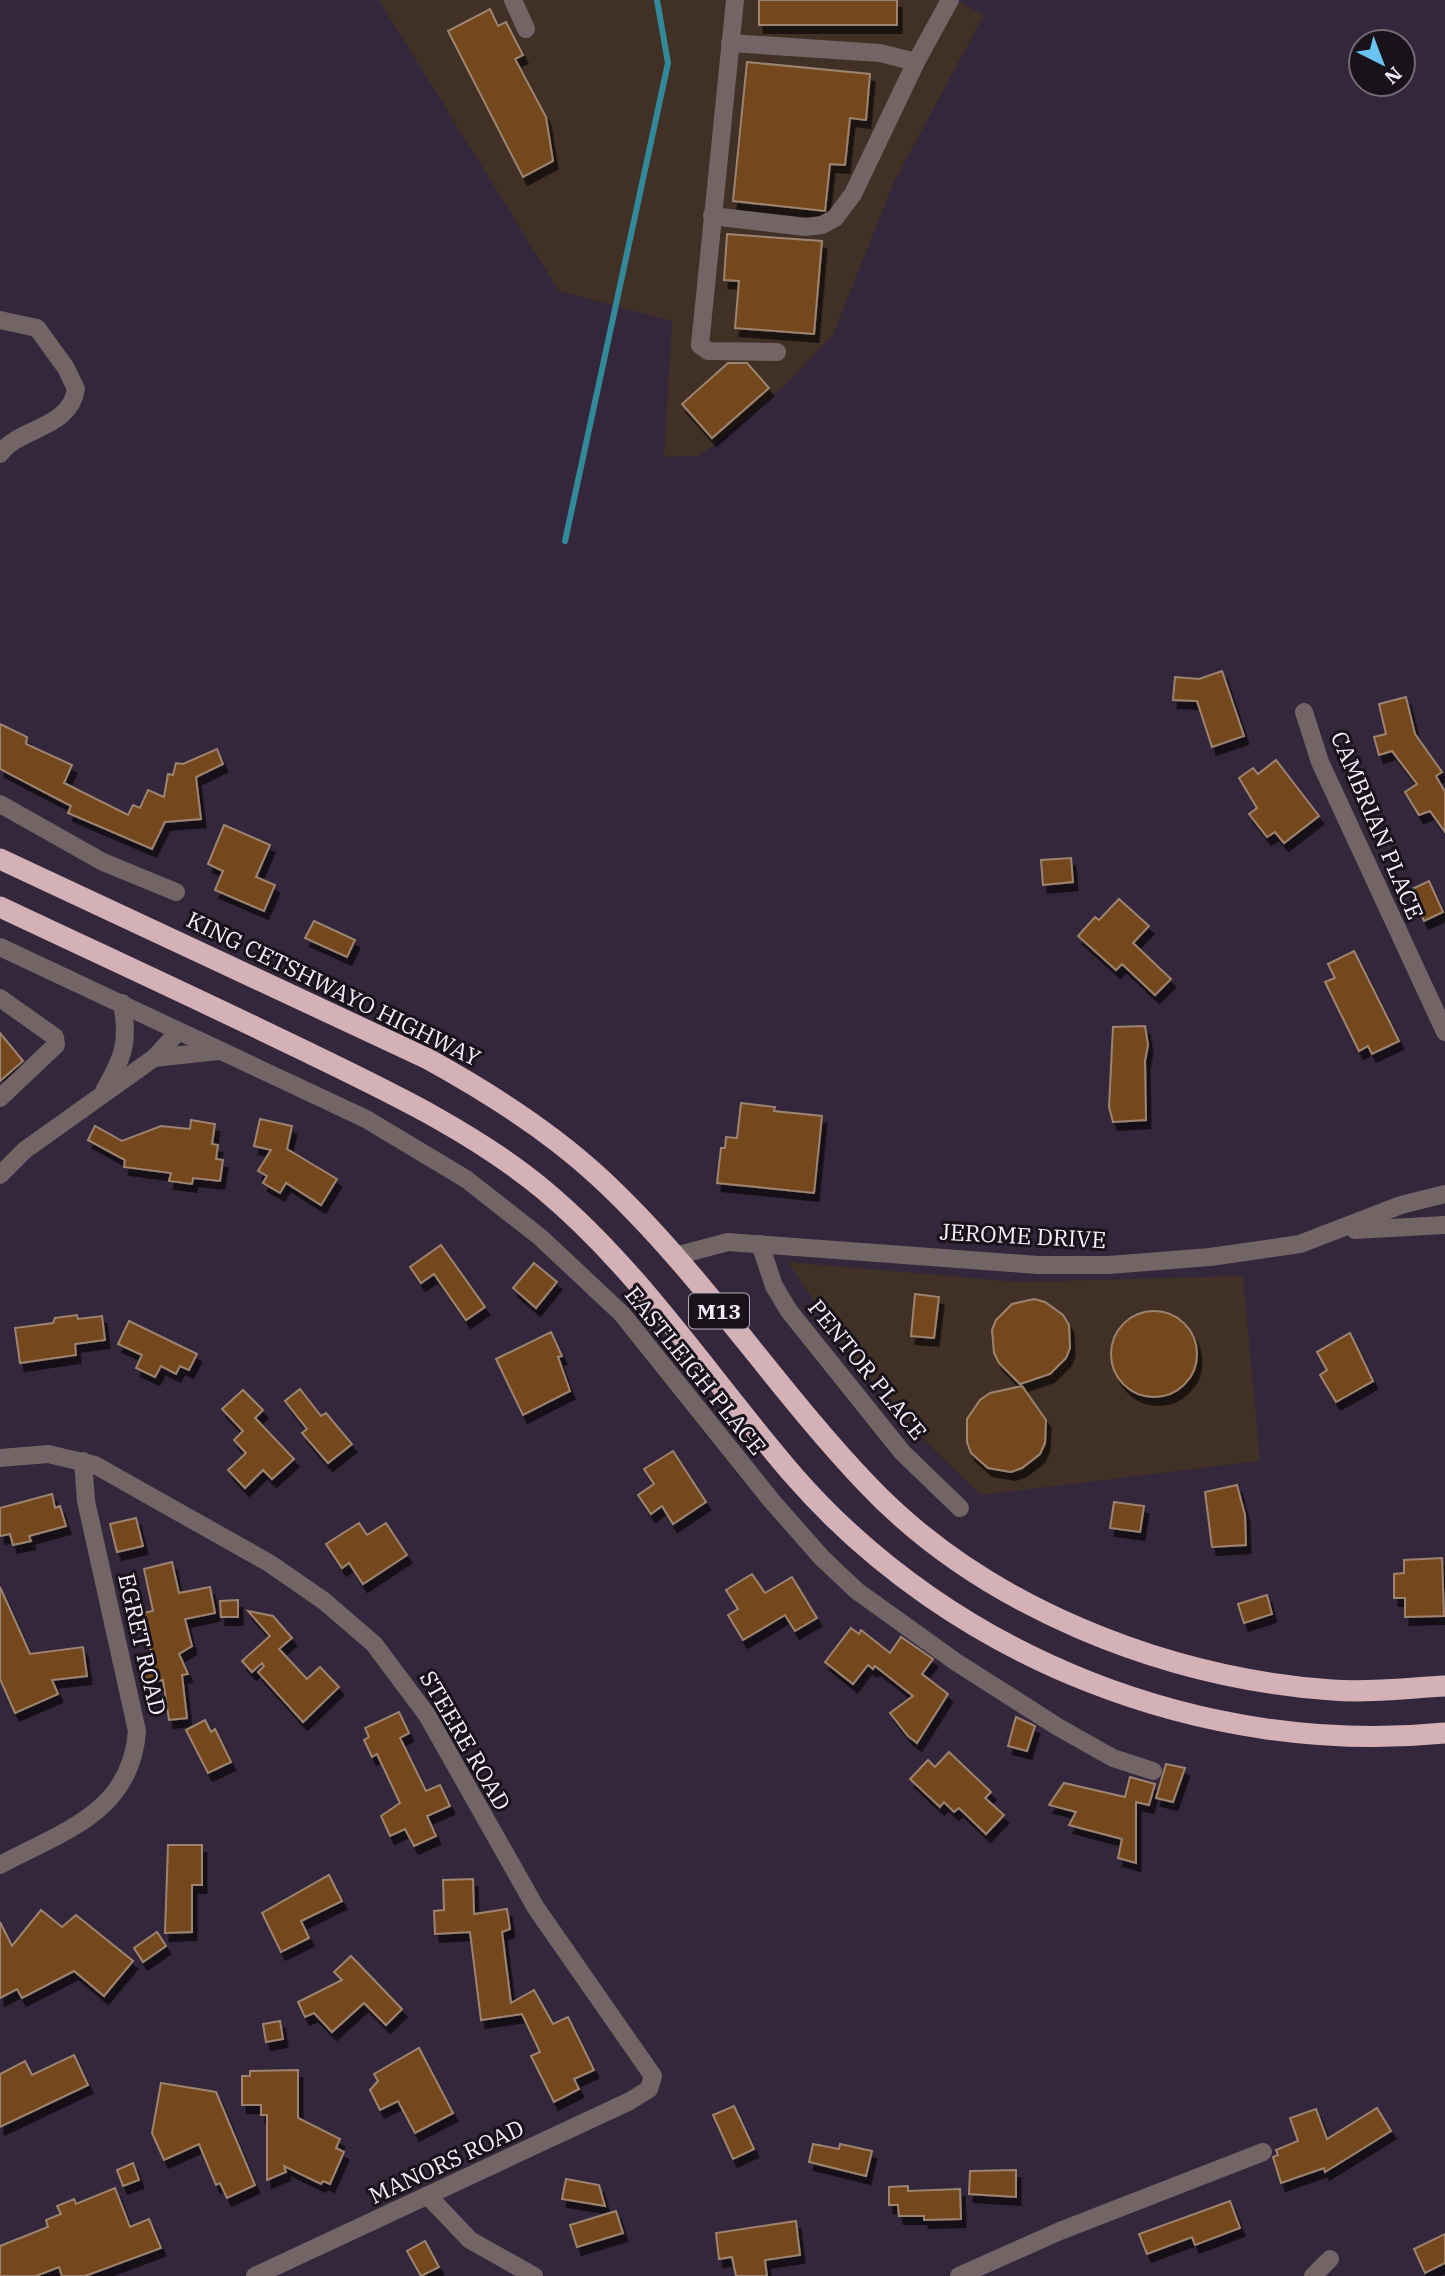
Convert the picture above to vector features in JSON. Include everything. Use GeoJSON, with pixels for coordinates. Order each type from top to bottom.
{"type":"FeatureCollection","features":[{"type":"Feature","properties":{"kind":"highway","name":"KING CETSHWAYO HIGHWAY"},"geometry":{"type":"LineString","coordinates":[[0,859],[380,1036],[482,1088],[547,1134],[598,1175],[675,1256],[787,1394],[867,1485],[913,1526],[1001,1589],[1096,1635],[1211,1672],[1253,1681],[1335,1691],[1445,1686]]}},
{"type":"Feature","properties":{"kind":"highway","name":"M13"},"geometry":{"type":"LineString","coordinates":[[0,908],[92,947],[380,1088],[458,1131],[541,1188],[618,1260],[795,1477],[824,1507],[891,1567],[961,1617],[1018,1648],[1116,1693],[1169,1710],[1263,1729],[1330,1735],[1401,1737],[1445,1733]]}},
{"type":"Feature","properties":{"kind":"street"},"geometry":{"type":"LineString","coordinates":[[513,0],[526,29]]}},
{"type":"Feature","properties":{"kind":"street"},"geometry":{"type":"LineString","coordinates":[[735,0],[700,345],[708,351],[777,352]]}},
{"type":"Feature","properties":{"kind":"street"},"geometry":{"type":"LineString","coordinates":[[712,216],[805,227],[822,225],[835,218],[853,194],[916,62],[950,0]]}},
{"type":"Feature","properties":{"kind":"street"},"geometry":{"type":"LineString","coordinates":[[730,43],[880,53],[916,62]]}},
{"type":"Feature","properties":{"kind":"street"},"geometry":{"type":"LineString","coordinates":[[0,320],[37,328],[73,381],[75,397],[67,409],[49,424],[7,446],[0,454]]}},
{"type":"Feature","properties":{"kind":"street","name":"CAMBRIAN PLACE"},"geometry":{"type":"LineString","coordinates":[[1304,712],[1320,762],[1445,1032]]}},
{"type":"Feature","properties":{"kind":"street"},"geometry":{"type":"LineString","coordinates":[[0,804],[103,862],[176,892]]}},
{"type":"Feature","properties":{"kind":"street","name":"EASTLEIGH PLACE"},"geometry":{"type":"LineString","coordinates":[[0,947],[366,1119],[466,1179],[540,1237],[622,1314],[771,1500],[822,1558],[857,1591],[956,1662],[1058,1727],[1113,1758],[1153,1771]]}},
{"type":"Feature","properties":{"kind":"street"},"geometry":{"type":"LineString","coordinates":[[0,998],[55,1037],[57,1045],[0,1098]]}},
{"type":"Feature","properties":{"kind":"street"},"geometry":{"type":"LineString","coordinates":[[103,1092],[127,1039],[122,1003]]}},
{"type":"Feature","properties":{"kind":"street"},"geometry":{"type":"LineString","coordinates":[[0,1175],[26,1150],[103,1092],[154,1058],[178,1032]]}},
{"type":"Feature","properties":{"kind":"street"},"geometry":{"type":"LineString","coordinates":[[154,1058],[218,1051]]}},
{"type":"Feature","properties":{"kind":"street","name":"JEROME DRIVE"},"geometry":{"type":"LineString","coordinates":[[675,1256],[728,1242],[1038,1265],[1109,1265],[1264,1251],[1300,1244],[1401,1205],[1445,1194]]}},
{"type":"Feature","properties":{"kind":"street"},"geometry":{"type":"LineString","coordinates":[[1341,1230],[1445,1225]]}},
{"type":"Feature","properties":{"kind":"street","name":"PENTOR PLACE"},"geometry":{"type":"LineString","coordinates":[[760,1244],[774,1286],[796,1320],[902,1452],[960,1508]]}},
{"type":"Feature","properties":{"kind":"street","name":"STEERE ROAD"},"geometry":{"type":"LineString","coordinates":[[0,1458],[48,1454],[83,1461],[121,1478],[269,1563],[324,1601],[374,1644],[427,1715],[536,1908],[639,2055],[653,2077],[653,2082]]}},
{"type":"Feature","properties":{"kind":"street","name":"EGRET ROAD"},"geometry":{"type":"LineString","coordinates":[[5,1862],[81,1822],[107,1804],[121,1788],[136,1746],[137,1731],[86,1501],[83,1461]]}},
{"type":"Feature","properties":{"kind":"street","name":"MANORS ROAD"},"geometry":{"type":"LineString","coordinates":[[255,2276],[630,2101],[649,2089],[653,2082]]}},
{"type":"Feature","properties":{"kind":"street"},"geometry":{"type":"LineString","coordinates":[[959,2276],[1263,2152]]}},
{"type":"Feature","properties":{"kind":"street"},"geometry":{"type":"LineString","coordinates":[[429,2197],[470,2240],[534,2276]]}},
{"type":"Feature","properties":{"kind":"street"},"geometry":{"type":"LineString","coordinates":[[1313,2276],[1330,2259]]}},
{"type":"Feature","properties":{"kind":"shaded area"},"geometry":{"type":"Polygon","coordinates":[[[379,0],[955,0],[984,15],[894,182],[833,335],[783,387],[700,456],[664,457],[672,321],[559,291],[379,0]]]}},
{"type":"Feature","properties":{"kind":"shaded area"},"geometry":{"type":"Polygon","coordinates":[[[788,1262],[1018,1282],[1243,1276],[1260,1461],[981,1495],[930,1446],[850,1355],[788,1262]]]}},
{"type":"Feature","properties":{"kind":"building"},"geometry":{"type":"Polygon","coordinates":[[[759,0],[897,0],[897,25],[759,25],[759,0]]]}},
{"type":"Feature","properties":{"kind":"building"},"geometry":{"type":"Polygon","coordinates":[[[490,9],[498,26],[506,22],[523,55],[515,59],[546,117],[553,161],[523,177],[448,31],[490,9]]]}},
{"type":"Feature","properties":{"kind":"building"},"geometry":{"type":"Polygon","coordinates":[[[747,62],[870,74],[866,120],[850,118],[845,165],[830,164],[825,211],[733,201],[747,62]]]}},
{"type":"Feature","properties":{"kind":"building"},"geometry":{"type":"Polygon","coordinates":[[[727,234],[822,241],[814,334],[735,328],[739,281],[724,280],[727,234]]]}},
{"type":"Feature","properties":{"kind":"building"},"geometry":{"type":"Polygon","coordinates":[[[728,363],[747,363],[769,388],[712,438],[682,404],[728,363]]]}},
{"type":"Feature","properties":{"kind":"building"},"geometry":{"type":"Polygon","coordinates":[[[1222,671],[1244,736],[1212,747],[1197,701],[1173,700],[1175,677],[1199,679],[1222,671]]]}},
{"type":"Feature","properties":{"kind":"building"},"geometry":{"type":"Polygon","coordinates":[[[1406,697],[1415,734],[1442,772],[1436,776],[1445,792],[1445,832],[1430,811],[1419,815],[1405,792],[1417,784],[1392,751],[1379,755],[1374,737],[1386,734],[1379,704],[1406,697]]]}},
{"type":"Feature","properties":{"kind":"building"},"geometry":{"type":"Polygon","coordinates":[[[0,724],[27,737],[26,744],[72,765],[64,783],[128,815],[133,805],[140,808],[148,790],[164,797],[168,774],[173,775],[176,763],[183,764],[217,749],[223,764],[196,777],[201,819],[165,822],[152,849],[68,813],[71,806],[0,769],[0,724]]]}},
{"type":"Feature","properties":{"kind":"building"},"geometry":{"type":"Polygon","coordinates":[[[1276,760],[1319,816],[1284,843],[1275,832],[1267,837],[1249,814],[1257,808],[1239,778],[1253,768],[1258,774],[1276,760]]]}},
{"type":"Feature","properties":{"kind":"building"},"geometry":{"type":"Polygon","coordinates":[[[224,825],[270,845],[256,877],[275,885],[264,911],[215,890],[223,871],[208,864],[224,825]]]}},
{"type":"Feature","properties":{"kind":"building"},"geometry":{"type":"Polygon","coordinates":[[[1071,858],[1073,882],[1043,885],[1041,860],[1071,858]]]}},
{"type":"Feature","properties":{"kind":"building"},"geometry":{"type":"Polygon","coordinates":[[[1429,881],[1443,912],[1424,921],[1410,890],[1429,881]]]}},
{"type":"Feature","properties":{"kind":"building"},"geometry":{"type":"Polygon","coordinates":[[[1119,899],[1149,926],[1133,943],[1171,979],[1155,995],[1122,964],[1116,970],[1078,936],[1095,917],[1099,920],[1119,899]]]}},
{"type":"Feature","properties":{"kind":"building"},"geometry":{"type":"Polygon","coordinates":[[[314,921],[355,940],[347,957],[305,938],[314,921]]]}},
{"type":"Feature","properties":{"kind":"building"},"geometry":{"type":"Polygon","coordinates":[[[1354,951],[1399,1041],[1372,1054],[1368,1046],[1359,1051],[1325,982],[1335,978],[1328,964],[1354,951]]]}},
{"type":"Feature","properties":{"kind":"building"},"geometry":{"type":"Polygon","coordinates":[[[1145,1026],[1148,1045],[1145,1061],[1146,1120],[1113,1122],[1109,1107],[1113,1027],[1145,1026]]]}},
{"type":"Feature","properties":{"kind":"building"},"geometry":{"type":"Polygon","coordinates":[[[0,1033],[23,1061],[0,1081],[0,1033]]]}},
{"type":"Feature","properties":{"kind":"building"},"geometry":{"type":"Polygon","coordinates":[[[741,1103],[775,1107],[774,1111],[822,1116],[814,1193],[717,1183],[721,1148],[725,1148],[726,1137],[737,1138],[741,1103]]]}},
{"type":"Feature","properties":{"kind":"building"},"geometry":{"type":"Polygon","coordinates":[[[260,1119],[292,1126],[287,1149],[337,1179],[321,1205],[286,1183],[280,1193],[263,1183],[267,1176],[258,1171],[271,1150],[254,1146],[260,1119]]]}},
{"type":"Feature","properties":{"kind":"building"},"geometry":{"type":"Polygon","coordinates":[[[191,1120],[215,1124],[212,1144],[218,1145],[216,1159],[223,1160],[220,1181],[193,1178],[192,1184],[169,1181],[171,1173],[124,1167],[125,1160],[88,1140],[95,1126],[122,1141],[161,1126],[190,1129],[191,1120]]]}},
{"type":"Feature","properties":{"kind":"building"},"geometry":{"type":"Polygon","coordinates":[[[441,1245],[485,1307],[466,1320],[434,1274],[421,1283],[410,1267],[441,1245]]]}},
{"type":"Feature","properties":{"kind":"building"},"geometry":{"type":"Polygon","coordinates":[[[534,1263],[557,1282],[536,1308],[513,1288],[534,1263]]]}},
{"type":"Feature","properties":{"kind":"building"},"geometry":{"type":"Polygon","coordinates":[[[915,1294],[939,1297],[934,1338],[911,1336],[915,1294]]]}},
{"type":"Feature","properties":{"kind":"building"},"geometry":{"type":"Polygon","coordinates":[[[1034,1299],[1045,1302],[1063,1315],[1069,1325],[1070,1348],[1066,1358],[1050,1374],[1020,1384],[999,1363],[994,1353],[992,1330],[996,1320],[1012,1304],[1034,1299]]]}},
{"type":"Feature","properties":{"kind":"building"},"geometry":{"type":"Polygon","coordinates":[[[1154,1311],[1178,1318],[1190,1330],[1197,1354],[1190,1378],[1178,1390],[1154,1397],[1130,1390],[1118,1378],[1111,1354],[1118,1330],[1130,1318],[1154,1311]]]}},
{"type":"Feature","properties":{"kind":"building"},"geometry":{"type":"Polygon","coordinates":[[[77,1315],[78,1319],[102,1316],[105,1340],[75,1344],[76,1355],[20,1363],[15,1328],[53,1323],[55,1318],[77,1315]]]}},
{"type":"Feature","properties":{"kind":"building"},"geometry":{"type":"Polygon","coordinates":[[[129,1321],[197,1354],[189,1370],[180,1366],[176,1374],[161,1366],[155,1377],[136,1368],[142,1355],[118,1344],[129,1321]]]}},
{"type":"Feature","properties":{"kind":"building"},"geometry":{"type":"Polygon","coordinates":[[[551,1332],[562,1356],[558,1357],[570,1391],[523,1415],[496,1359],[551,1332]]]}},
{"type":"Feature","properties":{"kind":"building"},"geometry":{"type":"Polygon","coordinates":[[[1350,1333],[1373,1381],[1336,1402],[1320,1375],[1327,1370],[1317,1352],[1350,1333]]]}},
{"type":"Feature","properties":{"kind":"building"},"geometry":{"type":"Polygon","coordinates":[[[1022,1386],[1046,1420],[1045,1443],[1040,1454],[1022,1468],[1011,1472],[988,1468],[971,1453],[967,1442],[967,1419],[980,1400],[990,1393],[1022,1386]]]}},
{"type":"Feature","properties":{"kind":"building"},"geometry":{"type":"Polygon","coordinates":[[[300,1389],[321,1416],[326,1413],[352,1444],[328,1463],[302,1433],[307,1429],[285,1401],[300,1389]]]}},
{"type":"Feature","properties":{"kind":"building"},"geometry":{"type":"Polygon","coordinates":[[[243,1390],[263,1410],[255,1418],[294,1459],[272,1479],[263,1470],[245,1488],[228,1470],[246,1453],[234,1440],[243,1431],[222,1409],[243,1390]]]}},
{"type":"Feature","properties":{"kind":"building"},"geometry":{"type":"Polygon","coordinates":[[[673,1451],[706,1502],[673,1524],[662,1506],[651,1514],[638,1495],[654,1484],[644,1469],[673,1451]]]}},
{"type":"Feature","properties":{"kind":"building"},"geometry":{"type":"Polygon","coordinates":[[[1237,1485],[1245,1515],[1246,1545],[1212,1547],[1205,1492],[1237,1485]]]}},
{"type":"Feature","properties":{"kind":"building"},"geometry":{"type":"Polygon","coordinates":[[[52,1494],[55,1508],[60,1506],[66,1526],[29,1536],[31,1541],[13,1545],[10,1534],[0,1536],[0,1508],[52,1494]]]}},
{"type":"Feature","properties":{"kind":"building"},"geometry":{"type":"Polygon","coordinates":[[[1114,1502],[1144,1506],[1140,1532],[1110,1528],[1114,1502]]]}},
{"type":"Feature","properties":{"kind":"building"},"geometry":{"type":"Polygon","coordinates":[[[136,1518],[143,1546],[117,1552],[110,1524],[136,1518]]]}},
{"type":"Feature","properties":{"kind":"building"},"geometry":{"type":"Polygon","coordinates":[[[359,1523],[367,1535],[386,1523],[407,1555],[363,1584],[349,1563],[342,1568],[326,1544],[359,1523]]]}},
{"type":"Feature","properties":{"kind":"building"},"geometry":{"type":"Polygon","coordinates":[[[1442,1558],[1444,1616],[1405,1617],[1405,1598],[1394,1598],[1394,1574],[1404,1573],[1404,1560],[1442,1558]]]}},
{"type":"Feature","properties":{"kind":"building"},"geometry":{"type":"Polygon","coordinates":[[[172,1562],[179,1593],[210,1587],[215,1613],[185,1619],[192,1646],[179,1654],[188,1674],[182,1675],[187,1718],[169,1720],[163,1680],[146,1684],[140,1659],[152,1656],[142,1613],[153,1611],[144,1569],[172,1562]]]}},
{"type":"Feature","properties":{"kind":"building"},"geometry":{"type":"Polygon","coordinates":[[[752,1574],[765,1593],[792,1577],[817,1618],[795,1631],[785,1615],[743,1640],[728,1615],[738,1609],[726,1590],[752,1574]]]}},
{"type":"Feature","properties":{"kind":"building"},"geometry":{"type":"Polygon","coordinates":[[[0,1587],[30,1654],[83,1647],[87,1676],[52,1680],[58,1694],[15,1713],[0,1679],[0,1587]]]}},
{"type":"Feature","properties":{"kind":"building"},"geometry":{"type":"Polygon","coordinates":[[[1267,1595],[1272,1614],[1244,1623],[1238,1604],[1267,1595]]]}},
{"type":"Feature","properties":{"kind":"building"},"geometry":{"type":"Polygon","coordinates":[[[238,1600],[238,1617],[221,1617],[220,1601],[238,1600]]]}},
{"type":"Feature","properties":{"kind":"building"},"geometry":{"type":"Polygon","coordinates":[[[248,1611],[273,1616],[292,1638],[279,1649],[307,1679],[320,1667],[339,1687],[303,1722],[258,1672],[264,1666],[262,1663],[252,1672],[242,1661],[270,1636],[248,1611]]]}},
{"type":"Feature","properties":{"kind":"building"},"geometry":{"type":"Polygon","coordinates":[[[851,1628],[859,1634],[861,1630],[890,1653],[901,1637],[933,1659],[922,1674],[948,1694],[917,1743],[890,1713],[913,1696],[875,1666],[873,1669],[868,1665],[853,1684],[825,1662],[851,1628]]]}},
{"type":"Feature","properties":{"kind":"building"},"geometry":{"type":"Polygon","coordinates":[[[399,1712],[409,1733],[400,1738],[426,1791],[440,1785],[450,1806],[427,1816],[436,1836],[414,1846],[405,1829],[390,1836],[381,1816],[400,1803],[377,1754],[372,1757],[364,1740],[369,1737],[365,1728],[399,1712]]]}},
{"type":"Feature","properties":{"kind":"building"},"geometry":{"type":"Polygon","coordinates":[[[1016,1717],[1035,1726],[1027,1751],[1008,1746],[1016,1717]]]}},
{"type":"Feature","properties":{"kind":"building"},"geometry":{"type":"Polygon","coordinates":[[[205,1720],[211,1732],[215,1729],[231,1762],[208,1773],[186,1730],[205,1720]]]}},
{"type":"Feature","properties":{"kind":"building"},"geometry":{"type":"Polygon","coordinates":[[[949,1752],[991,1792],[985,1798],[1004,1815],[986,1834],[959,1808],[954,1812],[944,1802],[940,1807],[910,1779],[928,1760],[935,1767],[949,1752]]]}},
{"type":"Feature","properties":{"kind":"building"},"geometry":{"type":"Polygon","coordinates":[[[1166,1764],[1185,1768],[1173,1802],[1156,1798],[1166,1764]]]}},
{"type":"Feature","properties":{"kind":"building"},"geometry":{"type":"Polygon","coordinates":[[[1130,1777],[1155,1784],[1149,1805],[1136,1802],[1136,1863],[1118,1858],[1122,1839],[1069,1825],[1076,1812],[1049,1805],[1064,1783],[1125,1797],[1130,1777]]]}},
{"type":"Feature","properties":{"kind":"building"},"geometry":{"type":"Polygon","coordinates":[[[168,1845],[202,1845],[202,1885],[192,1885],[192,1932],[165,1933],[168,1845]]]}},
{"type":"Feature","properties":{"kind":"building"},"geometry":{"type":"Polygon","coordinates":[[[329,1875],[342,1901],[301,1921],[309,1938],[281,1952],[262,1913],[329,1875]]]}},
{"type":"Feature","properties":{"kind":"building"},"geometry":{"type":"Polygon","coordinates":[[[473,1879],[474,1914],[507,1909],[510,1929],[502,1932],[511,2003],[534,1990],[553,2024],[568,2017],[594,2070],[574,2079],[579,2089],[554,2102],[531,2056],[540,2052],[522,2014],[481,2020],[470,1932],[435,1934],[434,1911],[444,1910],[443,1880],[473,1879]]]}},
{"type":"Feature","properties":{"kind":"building"},"geometry":{"type":"Polygon","coordinates":[[[41,1910],[62,1927],[76,1915],[133,1961],[104,1996],[74,1971],[22,1998],[17,1989],[0,1998],[0,1922],[12,1946],[41,1910]]]}},
{"type":"Feature","properties":{"kind":"building"},"geometry":{"type":"Polygon","coordinates":[[[157,1932],[166,1946],[143,1962],[134,1948],[157,1932]]]}},
{"type":"Feature","properties":{"kind":"building"},"geometry":{"type":"Polygon","coordinates":[[[351,1956],[402,2009],[386,2025],[364,2003],[332,2032],[314,2013],[305,2017],[298,2002],[342,1980],[334,1972],[351,1956]]]}},
{"type":"Feature","properties":{"kind":"building"},"geometry":{"type":"Polygon","coordinates":[[[280,2021],[283,2039],[266,2042],[263,2024],[280,2021]]]}},
{"type":"Feature","properties":{"kind":"building"},"geometry":{"type":"Polygon","coordinates":[[[419,2048],[453,2113],[415,2133],[398,2101],[380,2110],[370,2090],[378,2081],[374,2074],[419,2048]]]}},
{"type":"Feature","properties":{"kind":"building"},"geometry":{"type":"Polygon","coordinates":[[[74,2055],[88,2085],[0,2127],[0,2074],[25,2061],[32,2075],[74,2055]]]}},
{"type":"Feature","properties":{"kind":"building"},"geometry":{"type":"Polygon","coordinates":[[[298,2070],[298,2118],[340,2139],[336,2148],[344,2152],[330,2184],[323,2181],[321,2184],[284,2166],[286,2172],[267,2180],[267,2115],[261,2115],[261,2105],[242,2105],[242,2076],[250,2076],[250,2071],[298,2070]]]}},
{"type":"Feature","properties":{"kind":"building"},"geometry":{"type":"Polygon","coordinates":[[[161,2083],[216,2092],[255,2185],[227,2198],[220,2183],[216,2185],[199,2144],[164,2160],[152,2133],[161,2083]]]}},
{"type":"Feature","properties":{"kind":"building"},"geometry":{"type":"Polygon","coordinates":[[[734,2106],[754,2149],[733,2159],[713,2115],[734,2106]]]}},
{"type":"Feature","properties":{"kind":"building"},"geometry":{"type":"Polygon","coordinates":[[[1377,2108],[1391,2131],[1325,2172],[1324,2168],[1281,2183],[1273,2157],[1278,2155],[1276,2150],[1298,2141],[1290,2118],[1316,2109],[1327,2139],[1377,2108]]]}},
{"type":"Feature","properties":{"kind":"building"},"geometry":{"type":"Polygon","coordinates":[[[813,2144],[839,2149],[840,2144],[872,2151],[866,2176],[809,2162],[813,2144]]]}},
{"type":"Feature","properties":{"kind":"building"},"geometry":{"type":"Polygon","coordinates":[[[133,2163],[139,2180],[123,2186],[117,2170],[133,2163]]]}},
{"type":"Feature","properties":{"kind":"building"},"geometry":{"type":"Polygon","coordinates":[[[1016,2170],[1016,2197],[969,2194],[970,2171],[1016,2170]]]}},
{"type":"Feature","properties":{"kind":"building"},"geometry":{"type":"Polygon","coordinates":[[[566,2179],[599,2185],[605,2206],[562,2199],[566,2179]]]}},
{"type":"Feature","properties":{"kind":"building"},"geometry":{"type":"Polygon","coordinates":[[[908,2186],[908,2191],[960,2189],[961,2219],[924,2220],[924,2216],[899,2216],[898,2205],[889,2205],[889,2187],[908,2186]]]}},
{"type":"Feature","properties":{"kind":"building"},"geometry":{"type":"Polygon","coordinates":[[[115,2188],[130,2227],[149,2219],[161,2248],[85,2276],[62,2276],[59,2267],[36,2276],[0,2276],[0,2246],[48,2227],[46,2220],[61,2214],[57,2206],[74,2199],[76,2204],[115,2188]]]}},
{"type":"Feature","properties":{"kind":"building"},"geometry":{"type":"Polygon","coordinates":[[[1230,2201],[1240,2228],[1195,2245],[1192,2237],[1147,2254],[1139,2234],[1230,2201]]]}},
{"type":"Feature","properties":{"kind":"building"},"geometry":{"type":"Polygon","coordinates":[[[616,2211],[623,2233],[577,2247],[570,2225],[616,2211]]]}},
{"type":"Feature","properties":{"kind":"building"},"geometry":{"type":"Polygon","coordinates":[[[796,2221],[800,2255],[765,2260],[767,2276],[736,2276],[732,2257],[719,2259],[716,2233],[796,2221]]]}},
{"type":"Feature","properties":{"kind":"building"},"geometry":{"type":"Polygon","coordinates":[[[1445,2234],[1445,2263],[1425,2273],[1414,2249],[1445,2234]]]}},
{"type":"Feature","properties":{"kind":"building"},"geometry":{"type":"Polygon","coordinates":[[[425,2241],[439,2267],[421,2276],[407,2251],[425,2241]]]}},
{"type":"Feature","properties":{"kind":"waterway"},"geometry":{"type":"LineString","coordinates":[[565,541],[668,63],[657,0]]}}]}
